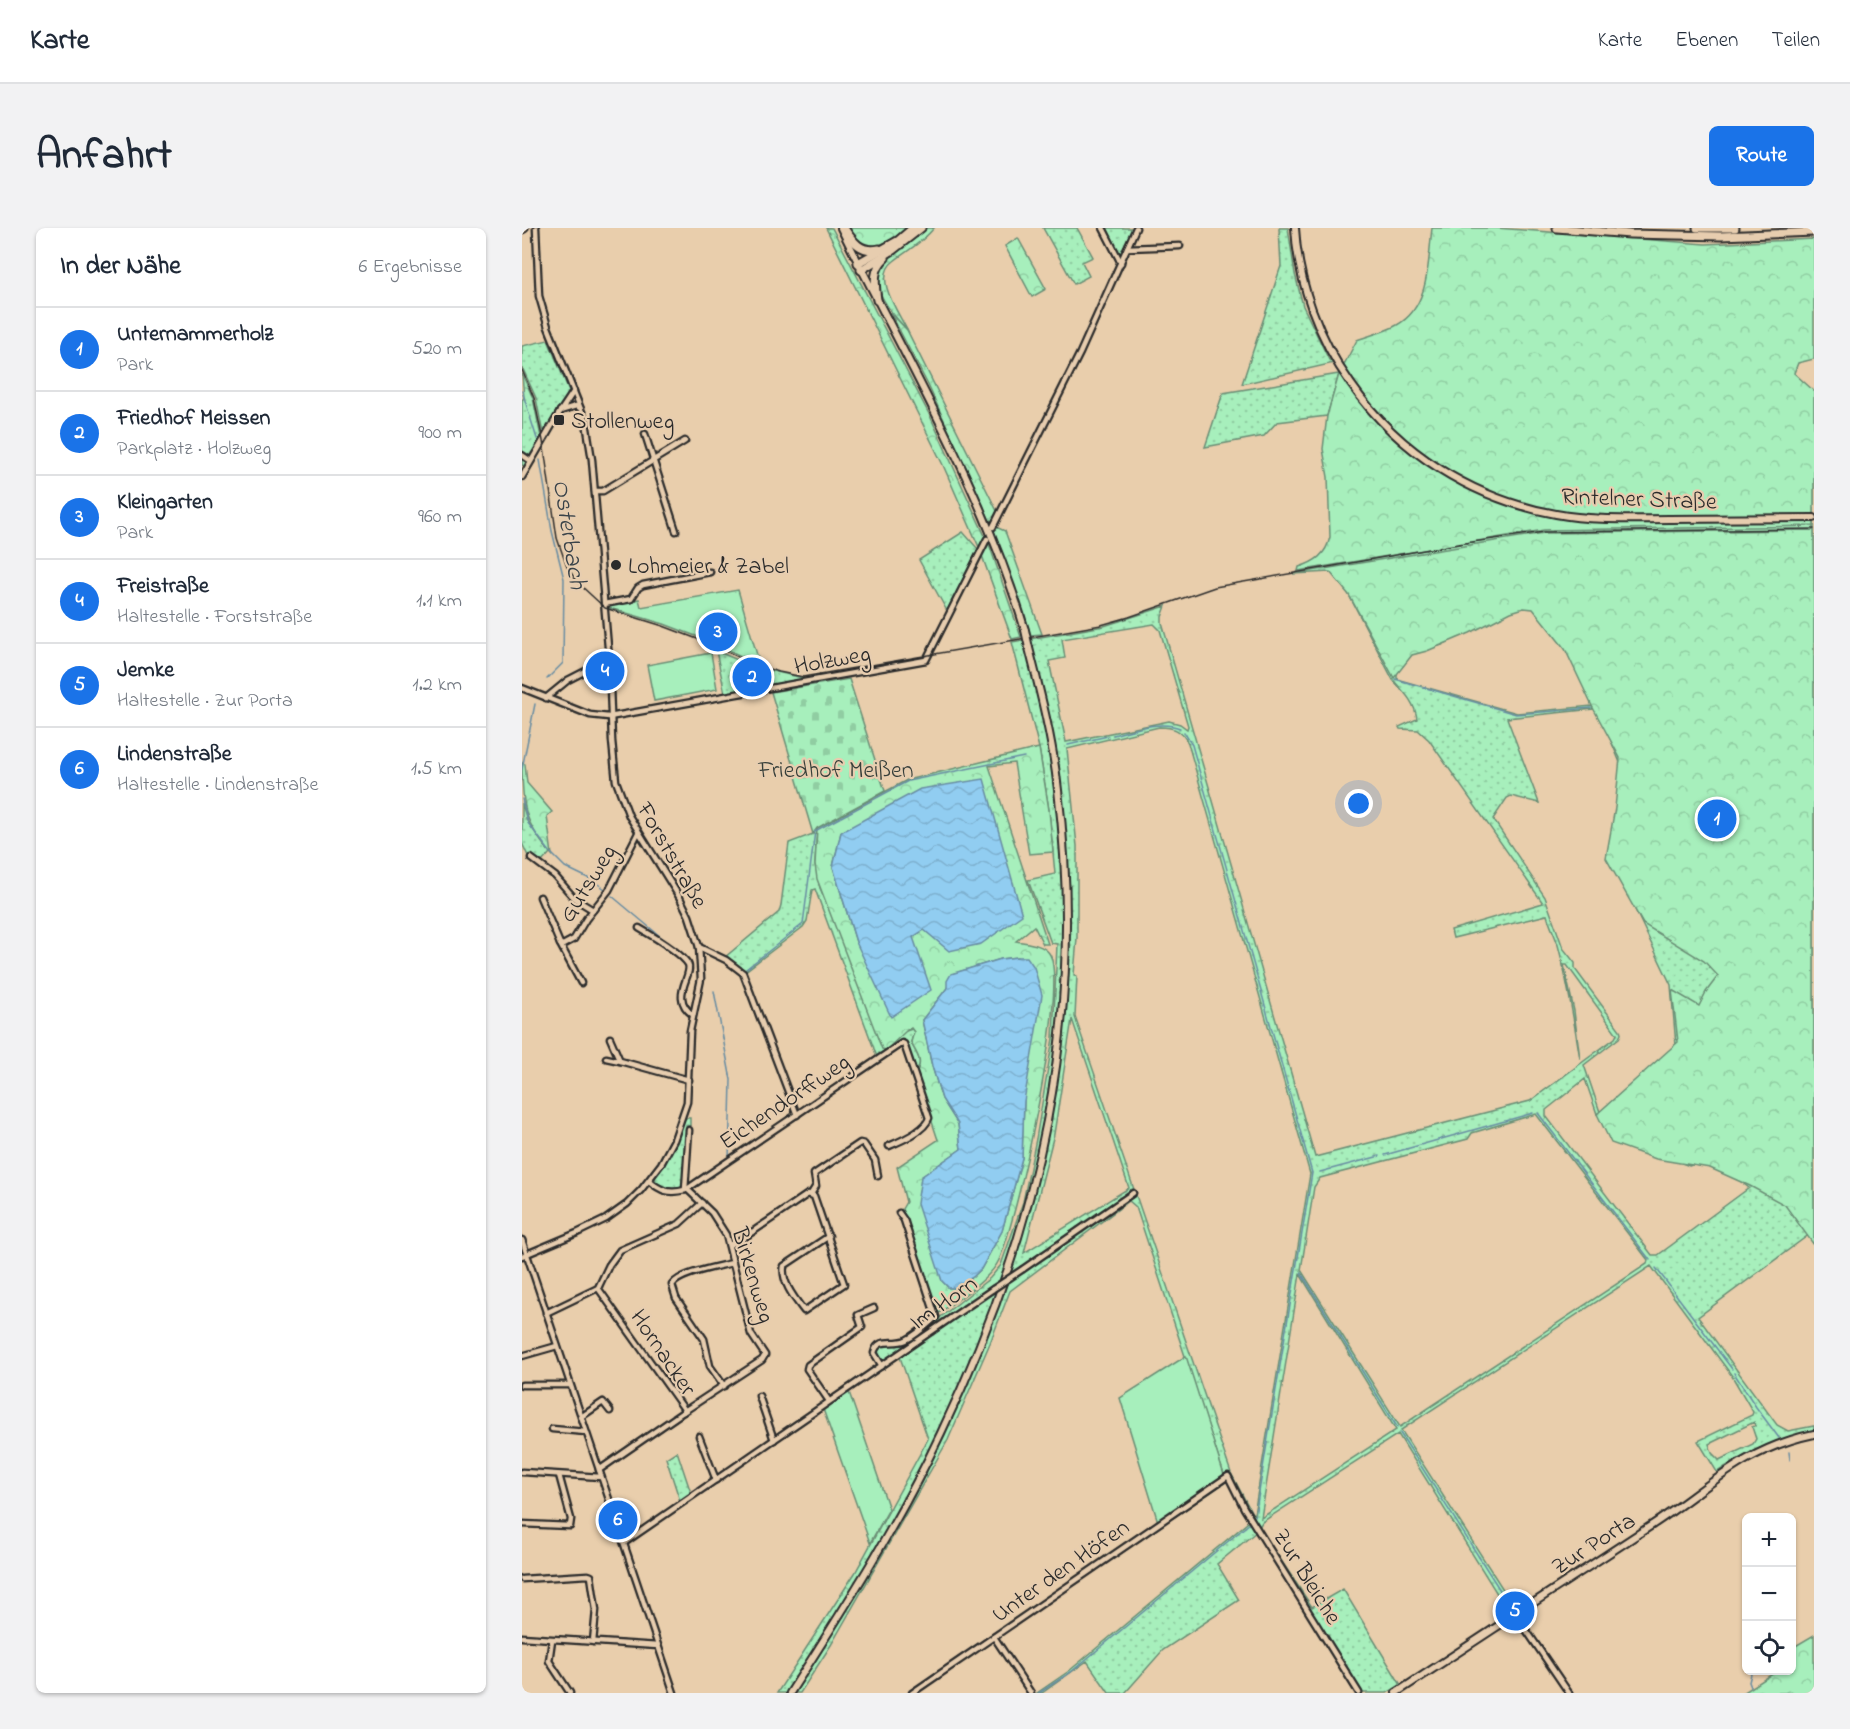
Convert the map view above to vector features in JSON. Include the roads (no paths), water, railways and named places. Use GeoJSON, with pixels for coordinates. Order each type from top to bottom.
{"type":"FeatureCollection","features":[{"type":"Feature","properties":{"kind":"highway"},"geometry":{"type":"LineString","coordinates":[[842,228],[863,249],[892,248]]}},
{"type":"Feature","properties":{"kind":"highway"},"geometry":{"type":"LineString","coordinates":[[877,300],[876,272],[882,260],[913,228]]}},
{"type":"Feature","properties":{"kind":"highway"},"geometry":{"type":"LineString","coordinates":[[860,266],[921,228]]}},
{"type":"Feature","properties":{"kind":"highway"},"geometry":{"type":"LineString","coordinates":[[1557,228],[1630,234],[1721,236],[1814,232]]}},
{"type":"Feature","properties":{"kind":"highway"},"geometry":{"type":"LineString","coordinates":[[1697,228],[1735,228]]}},
{"type":"Feature","properties":{"kind":"main road"},"geometry":{"type":"LineString","coordinates":[[790,1693],[882,1545],[935,1445],[987,1329],[1015,1250],[1033,1189],[1043,1143],[1055,1082],[1066,957],[1066,876],[1058,790],[1052,747],[1025,630],[1003,567],[964,473],[842,228]]}},
{"type":"Feature","properties":{"kind":"main road","name":"Rintelner Straße"},"geometry":{"type":"LineString","coordinates":[[1295,228],[1308,298],[1321,331],[1346,377],[1371,411],[1394,434],[1456,479],[1512,504],[1573,517],[1814,518]]}},
{"type":"Feature","properties":{"kind":"main road","name":"Zur Porta"},"geometry":{"type":"LineString","coordinates":[[1396,1693],[1665,1517],[1744,1460],[1787,1441],[1814,1434]]}},
{"type":"Feature","properties":{"kind":"street","name":"Forststraße"},"geometry":{"type":"LineString","coordinates":[[524,1255],[606,1219],[627,1204],[649,1181],[674,1140],[684,1114],[689,1080],[690,1031],[701,979],[699,947],[689,916],[638,833],[624,806],[616,781],[595,490],[586,422],[548,327],[539,296],[536,228]]}},
{"type":"Feature","properties":{"kind":"street"},"geometry":{"type":"LineString","coordinates":[[1103,228],[1122,263]]}},
{"type":"Feature","properties":{"kind":"street"},"geometry":{"type":"LineString","coordinates":[[993,526],[1080,353],[1136,228]]}},
{"type":"Feature","properties":{"kind":"street"},"geometry":{"type":"LineString","coordinates":[[1127,248],[1180,246]]}},
{"type":"Feature","properties":{"kind":"street"},"geometry":{"type":"LineString","coordinates":[[522,477],[524,469],[574,391]]}},
{"type":"Feature","properties":{"kind":"street"},"geometry":{"type":"LineString","coordinates":[[560,411],[576,406],[580,408]]}},
{"type":"Feature","properties":{"kind":"street"},"geometry":{"type":"LineString","coordinates":[[645,434],[676,531]]}},
{"type":"Feature","properties":{"kind":"street"},"geometry":{"type":"LineString","coordinates":[[595,490],[603,490],[685,441]]}},
{"type":"Feature","properties":{"kind":"street"},"geometry":{"type":"LineString","coordinates":[[522,454],[531,461]]}},
{"type":"Feature","properties":{"kind":"street","name":"Holzweg"},"geometry":{"type":"LineString","coordinates":[[611,717],[926,660],[987,539]]}},
{"type":"Feature","properties":{"kind":"street"},"geometry":{"type":"LineString","coordinates":[[604,604],[631,599],[638,588],[643,585],[710,572]]}},
{"type":"Feature","properties":{"kind":"street"},"geometry":{"type":"LineString","coordinates":[[546,698],[574,676],[609,659]]}},
{"type":"Feature","properties":{"kind":"street"},"geometry":{"type":"LineString","coordinates":[[522,688],[590,714],[611,717]]}},
{"type":"Feature","properties":{"kind":"street","name":"Gutsweg"},"geometry":{"type":"LineString","coordinates":[[560,944],[563,945],[574,939],[609,890],[638,833]]}},
{"type":"Feature","properties":{"kind":"street"},"geometry":{"type":"LineString","coordinates":[[531,858],[555,876],[575,899],[593,910]]}},
{"type":"Feature","properties":{"kind":"street"},"geometry":{"type":"LineString","coordinates":[[540,897],[560,944],[581,983]]}},
{"type":"Feature","properties":{"kind":"street"},"geometry":{"type":"LineString","coordinates":[[639,928],[662,942],[688,964],[689,970],[685,978],[682,1004],[693,1015]]}},
{"type":"Feature","properties":{"kind":"street"},"geometry":{"type":"LineString","coordinates":[[699,947],[726,960],[743,974],[797,1115]]}},
{"type":"Feature","properties":{"kind":"street"},"geometry":{"type":"LineString","coordinates":[[609,1038],[620,1061]]}},
{"type":"Feature","properties":{"kind":"street","name":"Eichendorffweg"},"geometry":{"type":"LineString","coordinates":[[686,1190],[902,1043],[929,1118],[927,1123],[889,1146]]}},
{"type":"Feature","properties":{"kind":"street"},"geometry":{"type":"LineString","coordinates":[[606,1058],[689,1080]]}},
{"type":"Feature","properties":{"kind":"street"},"geometry":{"type":"LineString","coordinates":[[649,1181],[665,1192],[676,1193],[686,1190],[688,1130]]}},
{"type":"Feature","properties":{"kind":"street"},"geometry":{"type":"LineString","coordinates":[[729,1245],[811,1194],[816,1186],[814,1174],[860,1143],[864,1144],[875,1160],[878,1176]]}},
{"type":"Feature","properties":{"kind":"street","name":"Birkenweg"},"geometry":{"type":"LineString","coordinates":[[684,1412],[762,1360],[765,1355],[751,1334],[729,1245],[721,1225],[702,1203],[686,1190]]}},
{"type":"Feature","properties":{"kind":"street"},"geometry":{"type":"LineString","coordinates":[[811,1194],[814,1196],[829,1236],[844,1284],[804,1311],[789,1291],[782,1270],[784,1266],[829,1236]]}},
{"type":"Feature","properties":{"kind":"street","name":"Im Horn"},"geometry":{"type":"LineString","coordinates":[[624,1543],[1133,1194]]}},
{"type":"Feature","properties":{"kind":"street"},"geometry":{"type":"LineString","coordinates":[[546,1313],[598,1288],[609,1265],[620,1250],[679,1224],[702,1203]]}},
{"type":"Feature","properties":{"kind":"street"},"geometry":{"type":"LineString","coordinates":[[882,1366],[874,1353],[877,1346],[881,1343],[905,1341],[936,1317],[904,1220],[899,1213]]}},
{"type":"Feature","properties":{"kind":"street"},"geometry":{"type":"LineString","coordinates":[[522,1240],[524,1255],[546,1313],[674,1693]]}},
{"type":"Feature","properties":{"kind":"street"},"geometry":{"type":"LineString","coordinates":[[724,1386],[710,1366],[705,1339],[676,1298],[672,1285],[675,1279],[732,1263]]}},
{"type":"Feature","properties":{"kind":"street","name":"Hornacker"},"geometry":{"type":"LineString","coordinates":[[598,1288],[670,1387],[684,1412],[599,1470]]}},
{"type":"Feature","properties":{"kind":"street"},"geometry":{"type":"LineString","coordinates":[[830,1401],[807,1369],[808,1365],[862,1327],[858,1315],[874,1308]]}},
{"type":"Feature","properties":{"kind":"street"},"geometry":{"type":"LineString","coordinates":[[522,1356],[557,1346]]}},
{"type":"Feature","properties":{"kind":"street"},"geometry":{"type":"LineString","coordinates":[[522,1385],[570,1385]]}},
{"type":"Feature","properties":{"kind":"street"},"geometry":{"type":"LineString","coordinates":[[759,1396],[774,1440]]}},
{"type":"Feature","properties":{"kind":"street"},"geometry":{"type":"LineString","coordinates":[[581,1417],[603,1402],[610,1411]]}},
{"type":"Feature","properties":{"kind":"street"},"geometry":{"type":"LineString","coordinates":[[552,1429],[586,1432]]}},
{"type":"Feature","properties":{"kind":"street"},"geometry":{"type":"LineString","coordinates":[[699,1436],[716,1479]]}},
{"type":"Feature","properties":{"kind":"street"},"geometry":{"type":"LineString","coordinates":[[522,1472],[601,1478]]}},
{"type":"Feature","properties":{"kind":"street"},"geometry":{"type":"LineString","coordinates":[[522,1524],[570,1526],[571,1519],[559,1474]]}},
{"type":"Feature","properties":{"kind":"street","name":"Unter den Höfen"},"geometry":{"type":"LineString","coordinates":[[912,1693],[1228,1476]]}},
{"type":"Feature","properties":{"kind":"street","name":"Zur Bleiche"},"geometry":{"type":"LineString","coordinates":[[1228,1476],[1244,1508],[1359,1693]]}},
{"type":"Feature","properties":{"kind":"street"},"geometry":{"type":"LineString","coordinates":[[522,1579],[591,1576],[596,1610],[593,1642]]}},
{"type":"Feature","properties":{"kind":"street"},"geometry":{"type":"LineString","coordinates":[[1516,1615],[1569,1693]]}},
{"type":"Feature","properties":{"kind":"street"},"geometry":{"type":"LineString","coordinates":[[522,1637],[658,1646]]}},
{"type":"Feature","properties":{"kind":"street"},"geometry":{"type":"LineString","coordinates":[[994,1637],[1031,1693]]}},
{"type":"Feature","properties":{"kind":"street"},"geometry":{"type":"LineString","coordinates":[[552,1640],[549,1661],[570,1693]]}},
{"type":"Feature","properties":{"kind":"water"},"geometry":{"type":"Polygon","coordinates":[[[984,779],[1022,915],[981,944],[949,951],[924,930],[913,937],[931,990],[891,1017],[856,942],[833,867],[841,832],[920,789],[984,779]]]}},
{"type":"Feature","properties":{"kind":"water"},"geometry":{"type":"Polygon","coordinates":[[[1027,957],[1034,967],[1042,995],[1024,1101],[1022,1158],[1002,1231],[981,1269],[973,1277],[954,1288],[949,1288],[942,1281],[917,1204],[921,1177],[961,1149],[958,1124],[942,1099],[922,1020],[947,988],[947,981],[951,974],[1001,959],[1027,957]]]}},
{"type":"Feature","properties":{"kind":"waterway","name":"Osterbach"},"geometry":{"type":"LineString","coordinates":[[522,391],[537,439]]}},
{"type":"Feature","properties":{"kind":"waterway","name":"Osterbach"},"geometry":{"type":"LineString","coordinates":[[540,460],[552,531],[564,579],[563,663],[547,679]]}},
{"type":"Feature","properties":{"kind":"waterway"},"geometry":{"type":"LineString","coordinates":[[1395,679],[1516,714],[1591,708]]}},
{"type":"Feature","properties":{"kind":"waterway","name":"Osterbach"},"geometry":{"type":"LineString","coordinates":[[522,769],[535,704]]}},
{"type":"Feature","properties":{"kind":"waterway"},"geometry":{"type":"LineString","coordinates":[[1113,735],[1155,725],[1180,728]]}},
{"type":"Feature","properties":{"kind":"waterway"},"geometry":{"type":"LineString","coordinates":[[1184,732],[1192,745],[1312,1173],[1255,1516]]}},
{"type":"Feature","properties":{"kind":"waterway"},"geometry":{"type":"LineString","coordinates":[[1068,745],[1108,736]]}},
{"type":"Feature","properties":{"kind":"waterway"},"geometry":{"type":"LineString","coordinates":[[746,969],[803,924],[815,831],[908,781],[1024,757]]}},
{"type":"Feature","properties":{"kind":"waterway","name":"Osterbach"},"geometry":{"type":"LineString","coordinates":[[522,799],[528,823],[550,852],[565,867],[605,889]]}},
{"type":"Feature","properties":{"kind":"waterway","name":"Osterbach"},"geometry":{"type":"LineString","coordinates":[[612,896],[673,947]]}},
{"type":"Feature","properties":{"kind":"waterway","name":"Osterbach"},"geometry":{"type":"LineString","coordinates":[[714,991],[731,1080],[729,1159]]}},
{"type":"Feature","properties":{"kind":"waterway"},"geometry":{"type":"LineString","coordinates":[[1385,1155],[1533,1113]]}},
{"type":"Feature","properties":{"kind":"waterway"},"geometry":{"type":"LineString","coordinates":[[1538,1113],[1650,1260]]}},
{"type":"Feature","properties":{"kind":"waterway"},"geometry":{"type":"LineString","coordinates":[[1320,1172],[1380,1156]]}},
{"type":"Feature","properties":{"kind":"waterway"},"geometry":{"type":"LineString","coordinates":[[1656,1268],[1732,1369]]}},
{"type":"Feature","properties":{"kind":"waterway"},"geometry":{"type":"LineString","coordinates":[[1301,1273],[1397,1427]]}},
{"type":"Feature","properties":{"kind":"waterway"},"geometry":{"type":"LineString","coordinates":[[1734,1373],[1779,1438]]}},
{"type":"Feature","properties":{"kind":"waterway"},"geometry":{"type":"LineString","coordinates":[[1400,1433],[1512,1609]]}},
{"type":"Feature","properties":{"kind":"waterway"},"geometry":{"type":"LineString","coordinates":[[1789,1452],[1790,1460]]}},
{"type":"Feature","properties":{"kind":"waterway"},"geometry":{"type":"LineString","coordinates":[[1039,1693],[1071,1672],[1250,1523]]}},
{"type":"Feature","properties":{"kind":"waterway"},"geometry":{"type":"LineString","coordinates":[[1751,1675],[1749,1682],[1751,1687]]}},
{"type":"Feature","properties":{"kind":"railway"},"geometry":{"type":"LineString","coordinates":[[522,370],[534,398],[543,441],[557,538],[567,567],[578,583],[605,608],[663,626],[756,665],[803,677],[1101,625],[1215,587],[1458,544],[1544,532],[1814,529]]}},
{"type":"Feature","properties":{"kind":"place","name":"Stollenweg"},"geometry":{"type":"Point","coordinates":[559,420]}},
{"type":"Feature","properties":{"kind":"place","name":"Lohmeier & Zabel"},"geometry":{"type":"Point","coordinates":[616,565]}},
{"type":"Feature","properties":{"kind":"place","name":"Kleingarten"},"geometry":{"type":"Point","coordinates":[718,632]}},
{"type":"Feature","properties":{"kind":"place","name":"Freistraße"},"geometry":{"type":"Point","coordinates":[605,671]}},
{"type":"Feature","properties":{"kind":"place","name":"Friedhof Meissen"},"geometry":{"type":"Point","coordinates":[752,677]}},
{"type":"Feature","properties":{"kind":"place","name":"Unternammerholz"},"geometry":{"type":"Point","coordinates":[1717,819]}},
{"type":"Feature","properties":{"kind":"place","name":"Lindenstraße"},"geometry":{"type":"Point","coordinates":[618,1520]}},
{"type":"Feature","properties":{"kind":"place","name":"Jemke"},"geometry":{"type":"Point","coordinates":[1515,1611]}},
{"type":"Feature","properties":{"kind":"park label","name":"Friedhof Meißen"},"geometry":{"type":"Point","coordinates":[836,769]}}]}
